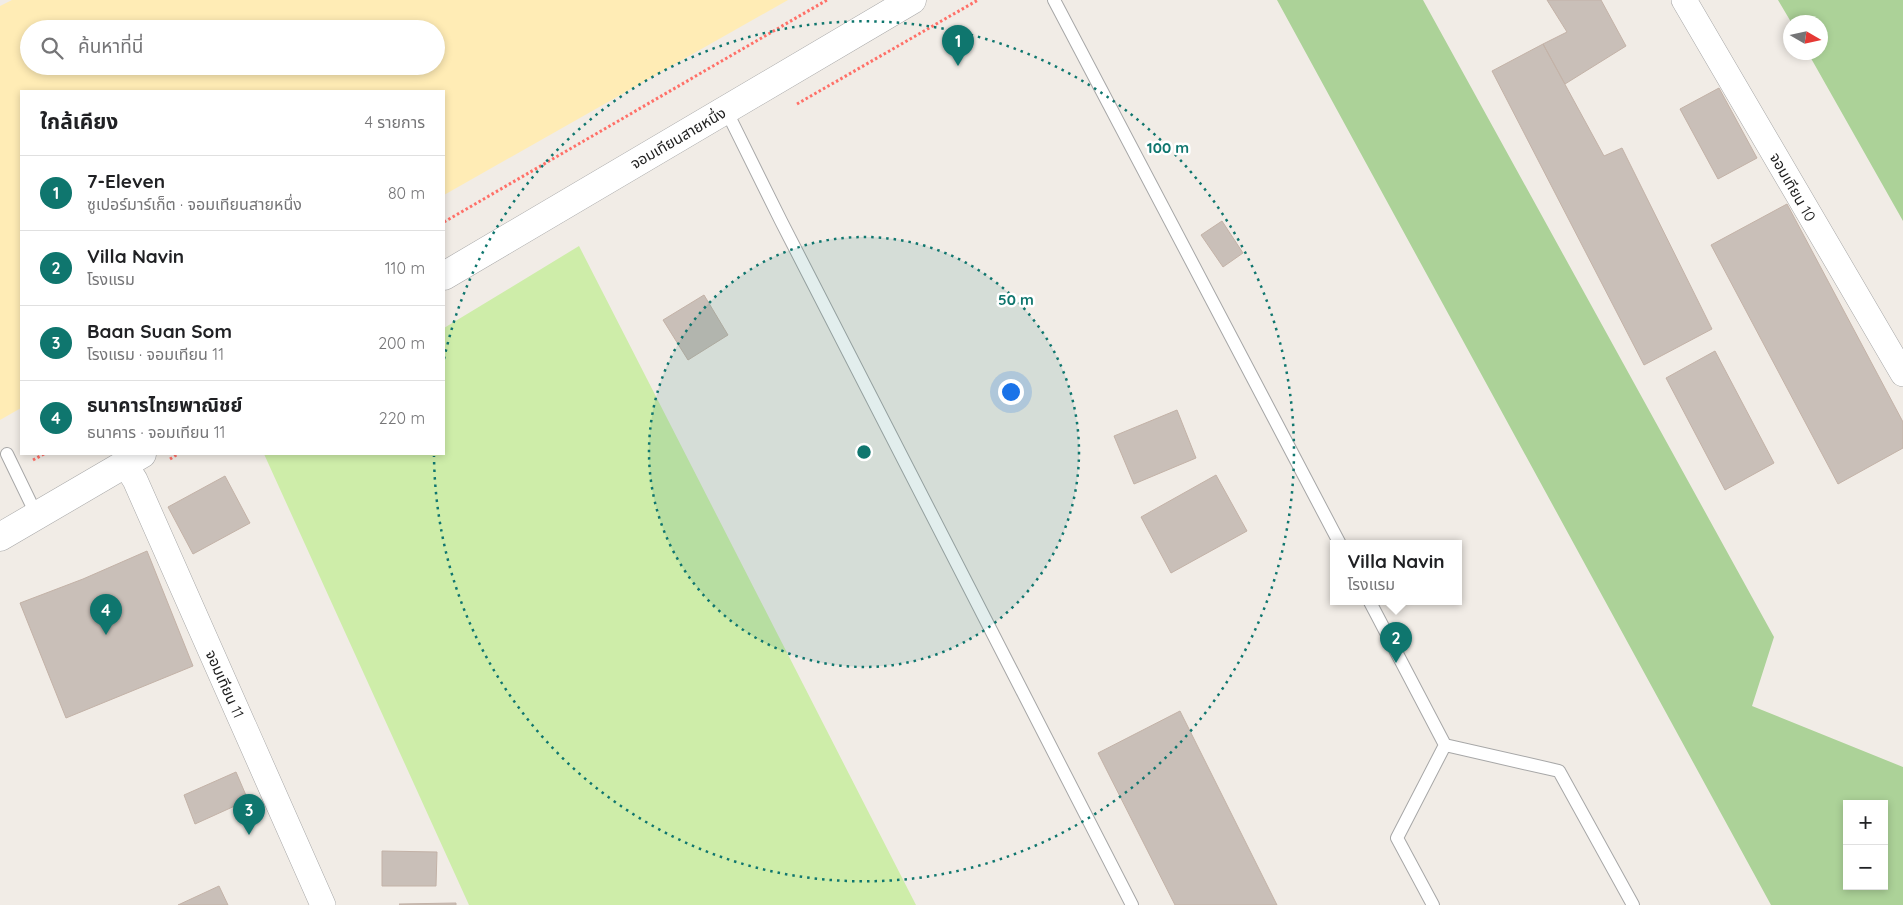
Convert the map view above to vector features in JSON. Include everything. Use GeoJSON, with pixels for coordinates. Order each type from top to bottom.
{"type":"FeatureCollection","features":[{"type":"Feature","properties":{"kind":"street","name":"จอมเทียนสายหนึ่ง"},"geometry":{"type":"LineString","coordinates":[[445,275],[912,0]]}},
{"type":"Feature","properties":{"kind":"street","name":"จอมเทียน 10"},"geometry":{"type":"LineString","coordinates":[[1684,0],[1903,374]]}},
{"type":"Feature","properties":{"kind":"street"},"geometry":{"type":"LineString","coordinates":[[0,537],[134,459]]}},
{"type":"Feature","properties":{"kind":"street","name":"จอมเทียน 11"},"geometry":{"type":"LineString","coordinates":[[134,459],[135,480],[323,905]]}},
{"type":"Feature","properties":{"kind":"lane"},"geometry":{"type":"LineString","coordinates":[[1054,0],[1338,540]]}},
{"type":"Feature","properties":{"kind":"lane"},"geometry":{"type":"LineString","coordinates":[[726,110],[794,248],[1132,905]]}},
{"type":"Feature","properties":{"kind":"lane"},"geometry":{"type":"LineString","coordinates":[[7,454],[37,516]]}},
{"type":"Feature","properties":{"kind":"lane"},"geometry":{"type":"LineString","coordinates":[[1372,605],[1445,745],[1559,771],[1633,905]]}},
{"type":"Feature","properties":{"kind":"lane"},"geometry":{"type":"LineString","coordinates":[[1433,905],[1397,838],[1445,745]]}},
{"type":"Feature","properties":{"kind":"path"},"geometry":{"type":"LineString","coordinates":[[445,221],[828,0]]}},
{"type":"Feature","properties":{"kind":"green space"},"geometry":{"type":"Polygon","coordinates":[[[1277,0],[1423,0],[1774,637],[1752,706],[1903,767],[1903,905],[1771,905],[1277,0]]]}},
{"type":"Feature","properties":{"kind":"green space"},"geometry":{"type":"Polygon","coordinates":[[[1778,0],[1903,0],[1903,221],[1812,60],[1828,60],[1828,15],[1787,15],[1778,0]]]}},
{"type":"Feature","properties":{"kind":"green space"},"geometry":{"type":"Polygon","coordinates":[[[579,246],[916,905],[469,905],[264,455],[445,455],[445,327],[579,246]]]}},
{"type":"Feature","properties":{"kind":"sand"},"geometry":{"type":"Polygon","coordinates":[[[12,0],[788,0],[445,194],[445,90],[20,90],[20,409],[0,420],[0,6],[12,0]]]}},
{"type":"Feature","properties":{"kind":"building"},"geometry":{"type":"Polygon","coordinates":[[[1547,0],[1601,0],[1626,46],[1565,84],[1543,44],[1567,32],[1547,0]]]}},
{"type":"Feature","properties":{"kind":"building"},"geometry":{"type":"Polygon","coordinates":[[[1543,44],[1604,156],[1622,148],[1712,329],[1644,365],[1492,71],[1543,44]]]}},
{"type":"Feature","properties":{"kind":"building"},"geometry":{"type":"Polygon","coordinates":[[[1719,88],[1757,158],[1718,179],[1680,109],[1719,88]]]}},
{"type":"Feature","properties":{"kind":"building"},"geometry":{"type":"Polygon","coordinates":[[[1787,204],[1903,422],[1903,448],[1838,484],[1711,245],[1787,204]]]}},
{"type":"Feature","properties":{"kind":"building"},"geometry":{"type":"Polygon","coordinates":[[[1222,221],[1243,253],[1223,267],[1201,235],[1222,221]]]}},
{"type":"Feature","properties":{"kind":"building"},"geometry":{"type":"Polygon","coordinates":[[[704,295],[728,335],[688,360],[663,320],[704,295]]]}},
{"type":"Feature","properties":{"kind":"building"},"geometry":{"type":"Polygon","coordinates":[[[1715,351],[1774,463],[1725,490],[1666,378],[1715,351]]]}},
{"type":"Feature","properties":{"kind":"building"},"geometry":{"type":"Polygon","coordinates":[[[1177,410],[1196,458],[1134,484],[1114,436],[1177,410]]]}},
{"type":"Feature","properties":{"kind":"building"},"geometry":{"type":"Polygon","coordinates":[[[1216,475],[1247,531],[1171,573],[1141,517],[1216,475]]]}},
{"type":"Feature","properties":{"kind":"building"},"geometry":{"type":"Polygon","coordinates":[[[225,476],[250,523],[193,554],[168,507],[225,476]]]}},
{"type":"Feature","properties":{"kind":"building"},"geometry":{"type":"Polygon","coordinates":[[[147,551],[193,666],[66,718],[20,603],[83,579],[147,551]]]}},
{"type":"Feature","properties":{"kind":"building"},"geometry":{"type":"Polygon","coordinates":[[[1180,711],[1277,905],[1175,905],[1098,753],[1180,711]]]}},
{"type":"Feature","properties":{"kind":"building"},"geometry":{"type":"Polygon","coordinates":[[[236,772],[248,800],[195,824],[184,795],[236,772]]]}},
{"type":"Feature","properties":{"kind":"building"},"geometry":{"type":"Polygon","coordinates":[[[382,851],[437,852],[436,886],[382,886],[382,851]]]}},
{"type":"Feature","properties":{"kind":"building"},"geometry":{"type":"Polygon","coordinates":[[[219,886],[228,905],[178,905],[219,886]]]}},
{"type":"Feature","properties":{"kind":"building"},"geometry":{"type":"Polygon","coordinates":[[[456,903],[456,905],[399,904],[456,903]]]}},
{"type":"Feature","properties":{"kind":"place","name":"7-Eleven"},"geometry":{"type":"Point","coordinates":[958,66]}},
{"type":"Feature","properties":{"kind":"place","name":"ธนาคารไทยพาณิชย์"},"geometry":{"type":"Point","coordinates":[106,635]}},
{"type":"Feature","properties":{"kind":"place","name":"Villa Navin"},"geometry":{"type":"Point","coordinates":[1396,663]}},
{"type":"Feature","properties":{"kind":"place","name":"Baan Suan Som"},"geometry":{"type":"Point","coordinates":[249,835]}}]}
